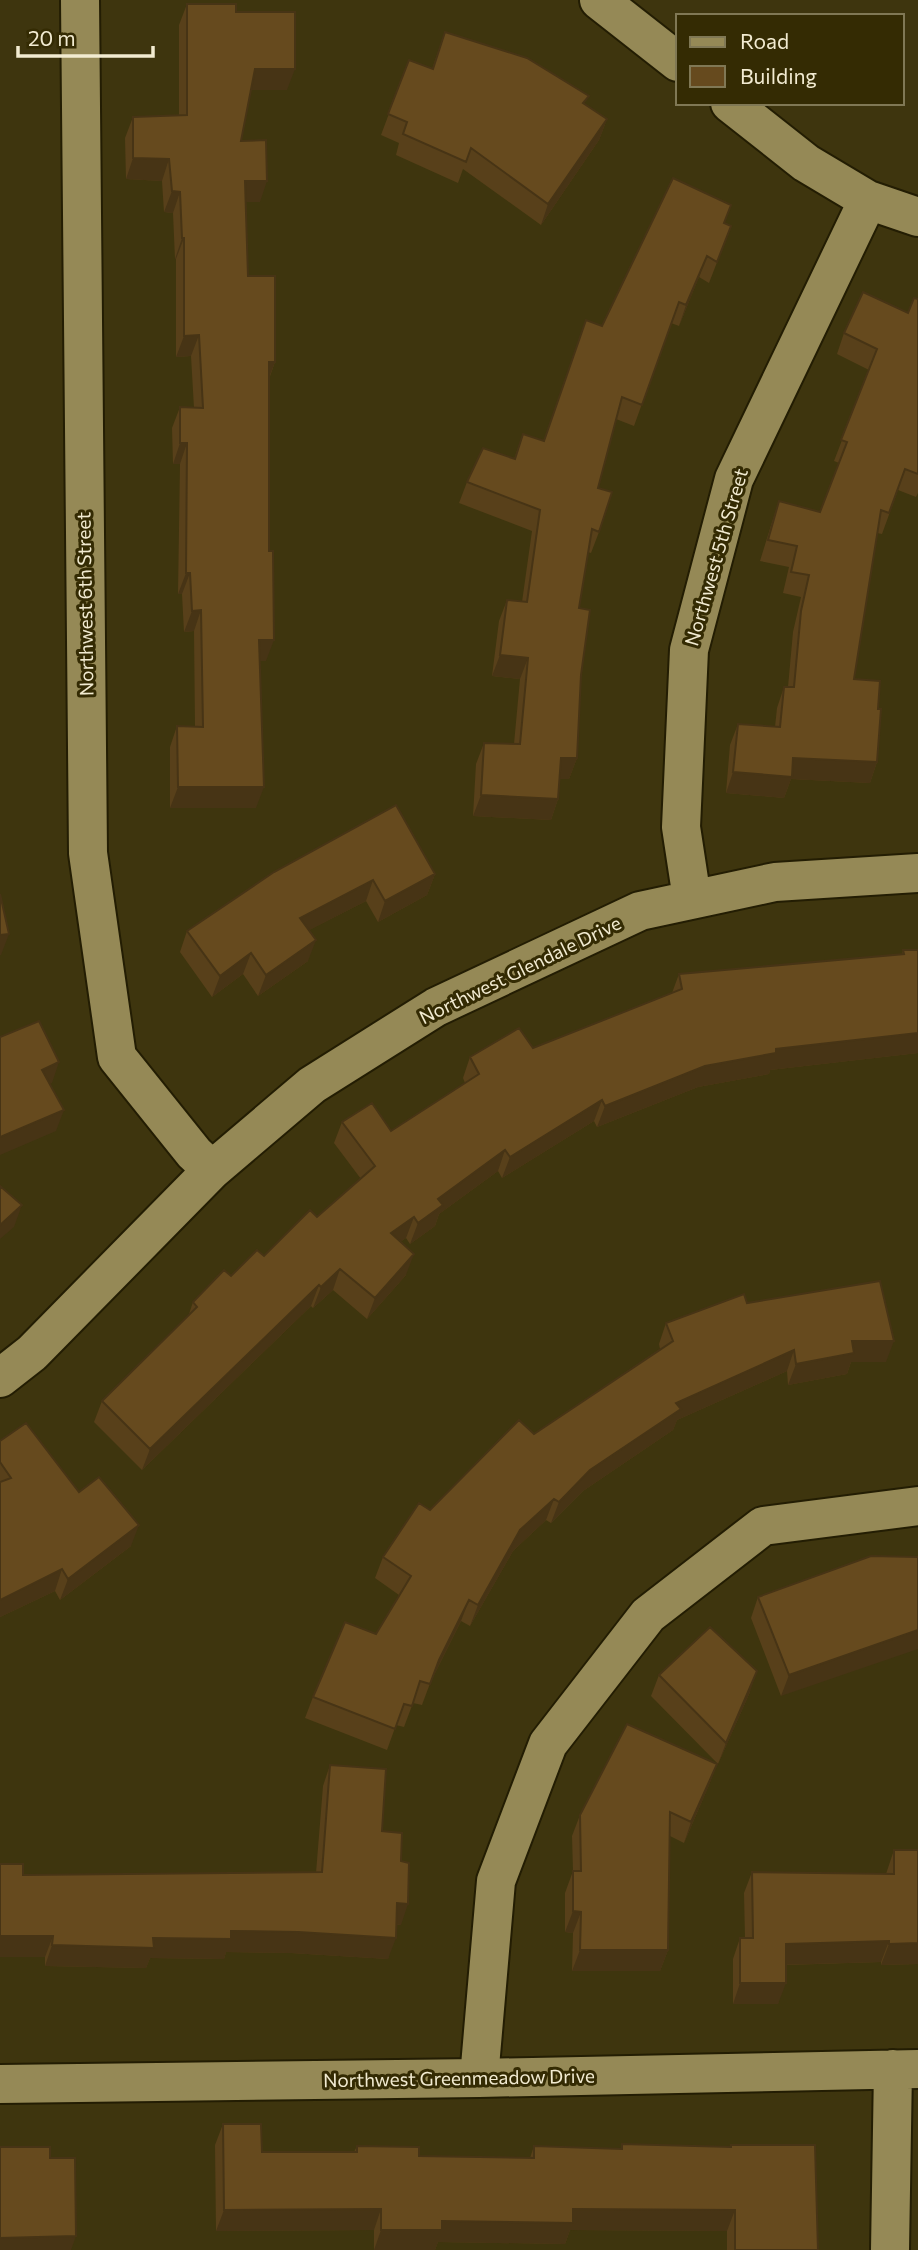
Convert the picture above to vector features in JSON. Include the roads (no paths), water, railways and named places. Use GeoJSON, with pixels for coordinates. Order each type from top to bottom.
{"type":"FeatureCollection","features":[{"type":"Feature","properties":{"kind":"street","name":"Northwest 6th Street"},"geometry":{"type":"LineString","coordinates":[[80,0],[88,853],[117,1057],[194,1153],[212,1170]]}},
{"type":"Feature","properties":{"kind":"street"},"geometry":{"type":"LineString","coordinates":[[599,0],[676,60]]}},
{"type":"Feature","properties":{"kind":"street"},"geometry":{"type":"LineString","coordinates":[[733,105],[806,163],[869,200],[918,217]]}},
{"type":"Feature","properties":{"kind":"street","name":"Northwest 5th Street"},"geometry":{"type":"LineString","coordinates":[[692,899],[681,827],[689,650],[734,479],[869,200]]}},
{"type":"Feature","properties":{"kind":"street","name":"Northwest Glendale Drive"},"geometry":{"type":"LineString","coordinates":[[0,1378],[32,1353],[212,1170],[312,1085],[436,1007],[640,911],[775,882],[918,873]]}},
{"type":"Feature","properties":{"kind":"street"},"geometry":{"type":"LineString","coordinates":[[479,2078],[496,1881],[548,1744],[648,1615],[763,1526],[918,1506]]}},
{"type":"Feature","properties":{"kind":"street"},"geometry":{"type":"LineString","coordinates":[[890,2250],[905,2069]]}},
{"type":"Feature","properties":{"kind":"street","name":"Northwest Greenmeadow Drive"},"geometry":{"type":"LineString","coordinates":[[0,2084],[905,2069]]}}]}
